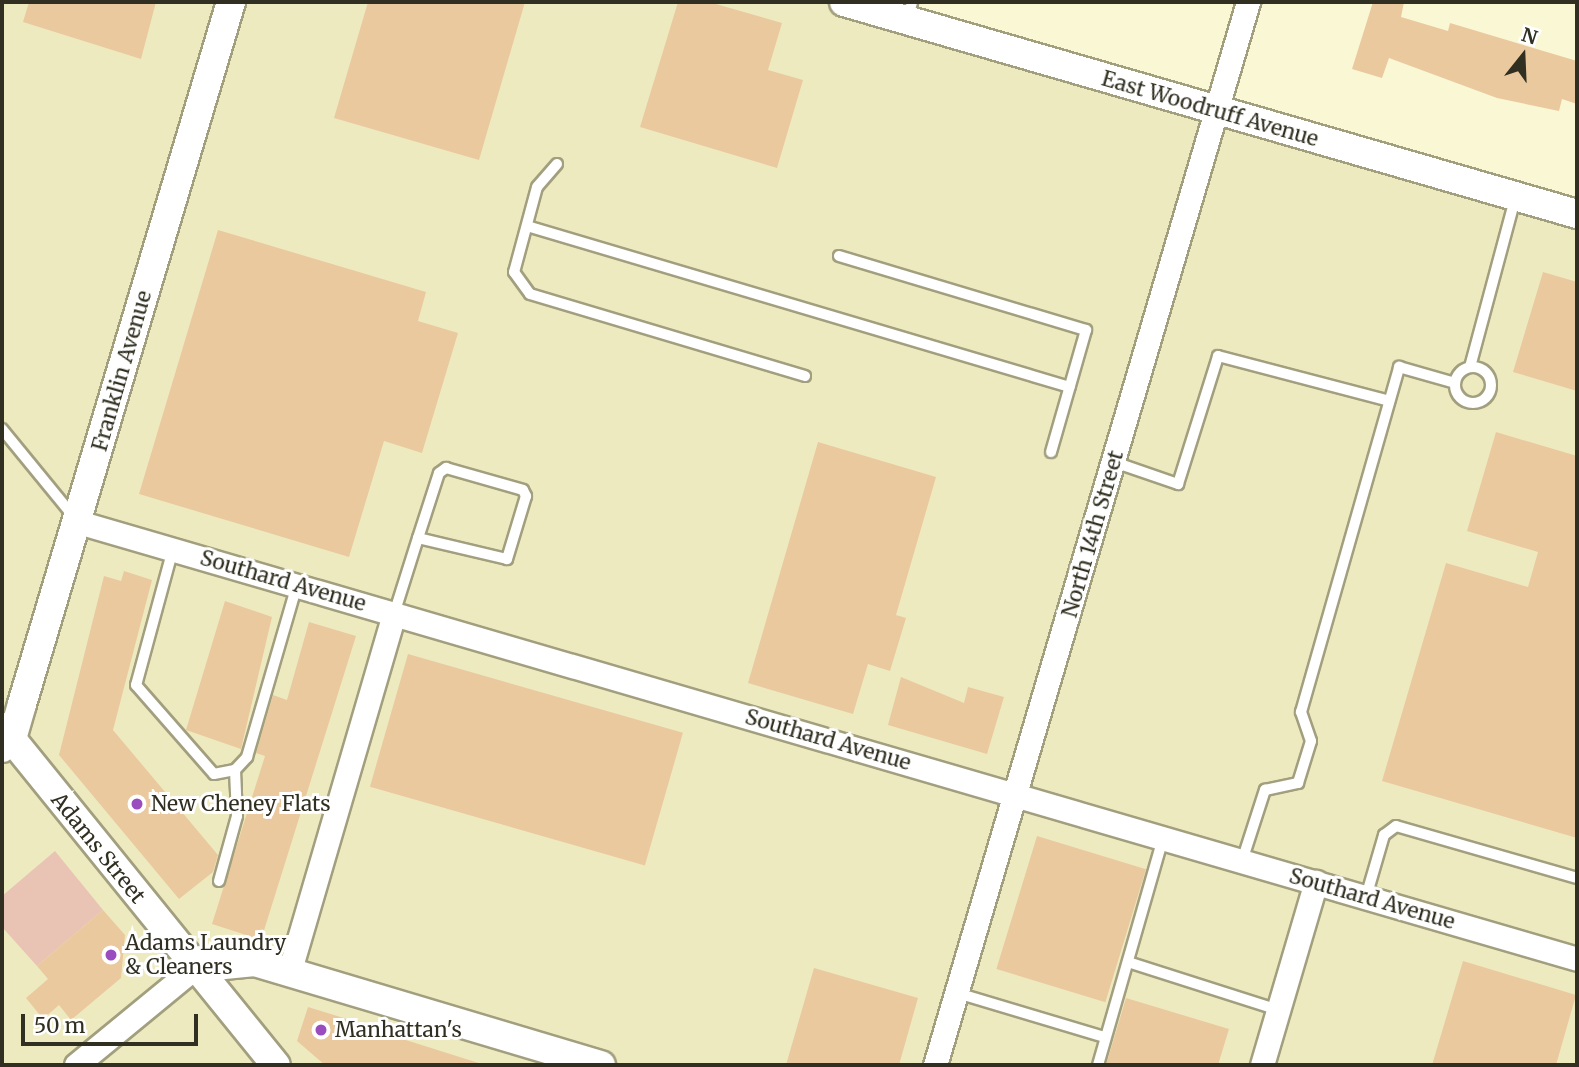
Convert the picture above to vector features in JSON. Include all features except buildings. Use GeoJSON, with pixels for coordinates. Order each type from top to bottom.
{"type":"FeatureCollection","features":[{"type":"Feature","properties":{"kind":"street","name":"Franklin Avenue"},"geometry":{"type":"LineString","coordinates":[[5,738],[78,522],[231,2]]}},
{"type":"Feature","properties":{"kind":"street","name":"East Woodruff Avenue"},"geometry":{"type":"LineString","coordinates":[[844,2],[910,11],[1216,111],[1577,214]]}},
{"type":"Feature","properties":{"kind":"street","name":"North 14th Street"},"geometry":{"type":"LineString","coordinates":[[935,1065],[1017,795],[1248,2]]}},
{"type":"Feature","properties":{"kind":"street","name":"Southard Avenue"},"geometry":{"type":"LineString","coordinates":[[78,522],[1577,959]]}},
{"type":"Feature","properties":{"kind":"street"},"geometry":{"type":"LineString","coordinates":[[289,973],[394,614]]}},
{"type":"Feature","properties":{"kind":"street","name":"Adams Street"},"geometry":{"type":"LineString","coordinates":[[5,738],[276,1065]]}},
{"type":"Feature","properties":{"kind":"street"},"geometry":{"type":"LineString","coordinates":[[1262,1065],[1316,883]]}},
{"type":"Feature","properties":{"kind":"street"},"geometry":{"type":"LineString","coordinates":[[76,1065],[194,968],[255,962],[601,1065]]}},
{"type":"Feature","properties":{"kind":"lane"},"geometry":{"type":"LineString","coordinates":[[557,164],[537,187],[514,272],[530,294],[805,376]]}},
{"type":"Feature","properties":{"kind":"lane"},"geometry":{"type":"LineString","coordinates":[[1455,383],[1470,367],[1516,196]]}},
{"type":"Feature","properties":{"kind":"lane"},"geometry":{"type":"LineString","coordinates":[[527,226],[1070,387]]}},
{"type":"Feature","properties":{"kind":"lane"},"geometry":{"type":"LineString","coordinates":[[839,256],[1086,330],[1051,452]]}},
{"type":"Feature","properties":{"kind":"lane"},"geometry":{"type":"LineString","coordinates":[[1114,462],[1178,484],[1218,356],[1389,401]]}},
{"type":"Feature","properties":{"kind":"lane"},"geometry":{"type":"LineString","coordinates":[[1242,861],[1265,790],[1298,783],[1311,741],[1301,712],[1399,367],[1455,383],[1466,402],[1488,396],[1487,373],[1470,367]]}},
{"type":"Feature","properties":{"kind":"lane"},"geometry":{"type":"LineString","coordinates":[[2,429],[78,522]]}},
{"type":"Feature","properties":{"kind":"lane"},"geometry":{"type":"LineString","coordinates":[[394,614],[418,538],[439,473],[446,468],[523,490],[526,496],[507,559],[418,538]]}},
{"type":"Feature","properties":{"kind":"lane"},"geometry":{"type":"LineString","coordinates":[[173,549],[136,684],[205,770],[220,775],[235,770],[247,757],[296,585]]}},
{"type":"Feature","properties":{"kind":"lane"},"geometry":{"type":"LineString","coordinates":[[219,881],[237,816],[235,770]]}},
{"type":"Feature","properties":{"kind":"lane"},"geometry":{"type":"LineString","coordinates":[[1366,897],[1384,835],[1395,826],[1577,878]]}},
{"type":"Feature","properties":{"kind":"lane"},"geometry":{"type":"LineString","coordinates":[[1098,1065],[1163,838]]}},
{"type":"Feature","properties":{"kind":"lane"},"geometry":{"type":"LineString","coordinates":[[1128,962],[1278,1010]]}},
{"type":"Feature","properties":{"kind":"lane"},"geometry":{"type":"LineString","coordinates":[[957,993],[1105,1037]]}},
{"type":"Feature","properties":{"kind":"shaded area"},"geometry":{"type":"Polygon","coordinates":[[[2,2],[893,2],[1577,200],[1577,1065],[2,1065],[2,2]]]}},
{"type":"Feature","properties":{"kind":"shaded area"},"geometry":{"type":"Polygon","coordinates":[[[55,851],[103,910],[37,966],[2,927],[2,896],[55,851]]]}},
{"type":"Feature","properties":{"kind":"place","name":"New Cheney Flats"},"geometry":{"type":"Point","coordinates":[137,804]}},
{"type":"Feature","properties":{"kind":"place","name":"Adams Laundry & Cleaners"},"geometry":{"type":"Point","coordinates":[111,955]}},
{"type":"Feature","properties":{"kind":"place","name":"Manhattan's"},"geometry":{"type":"Point","coordinates":[321,1030]}}]}
